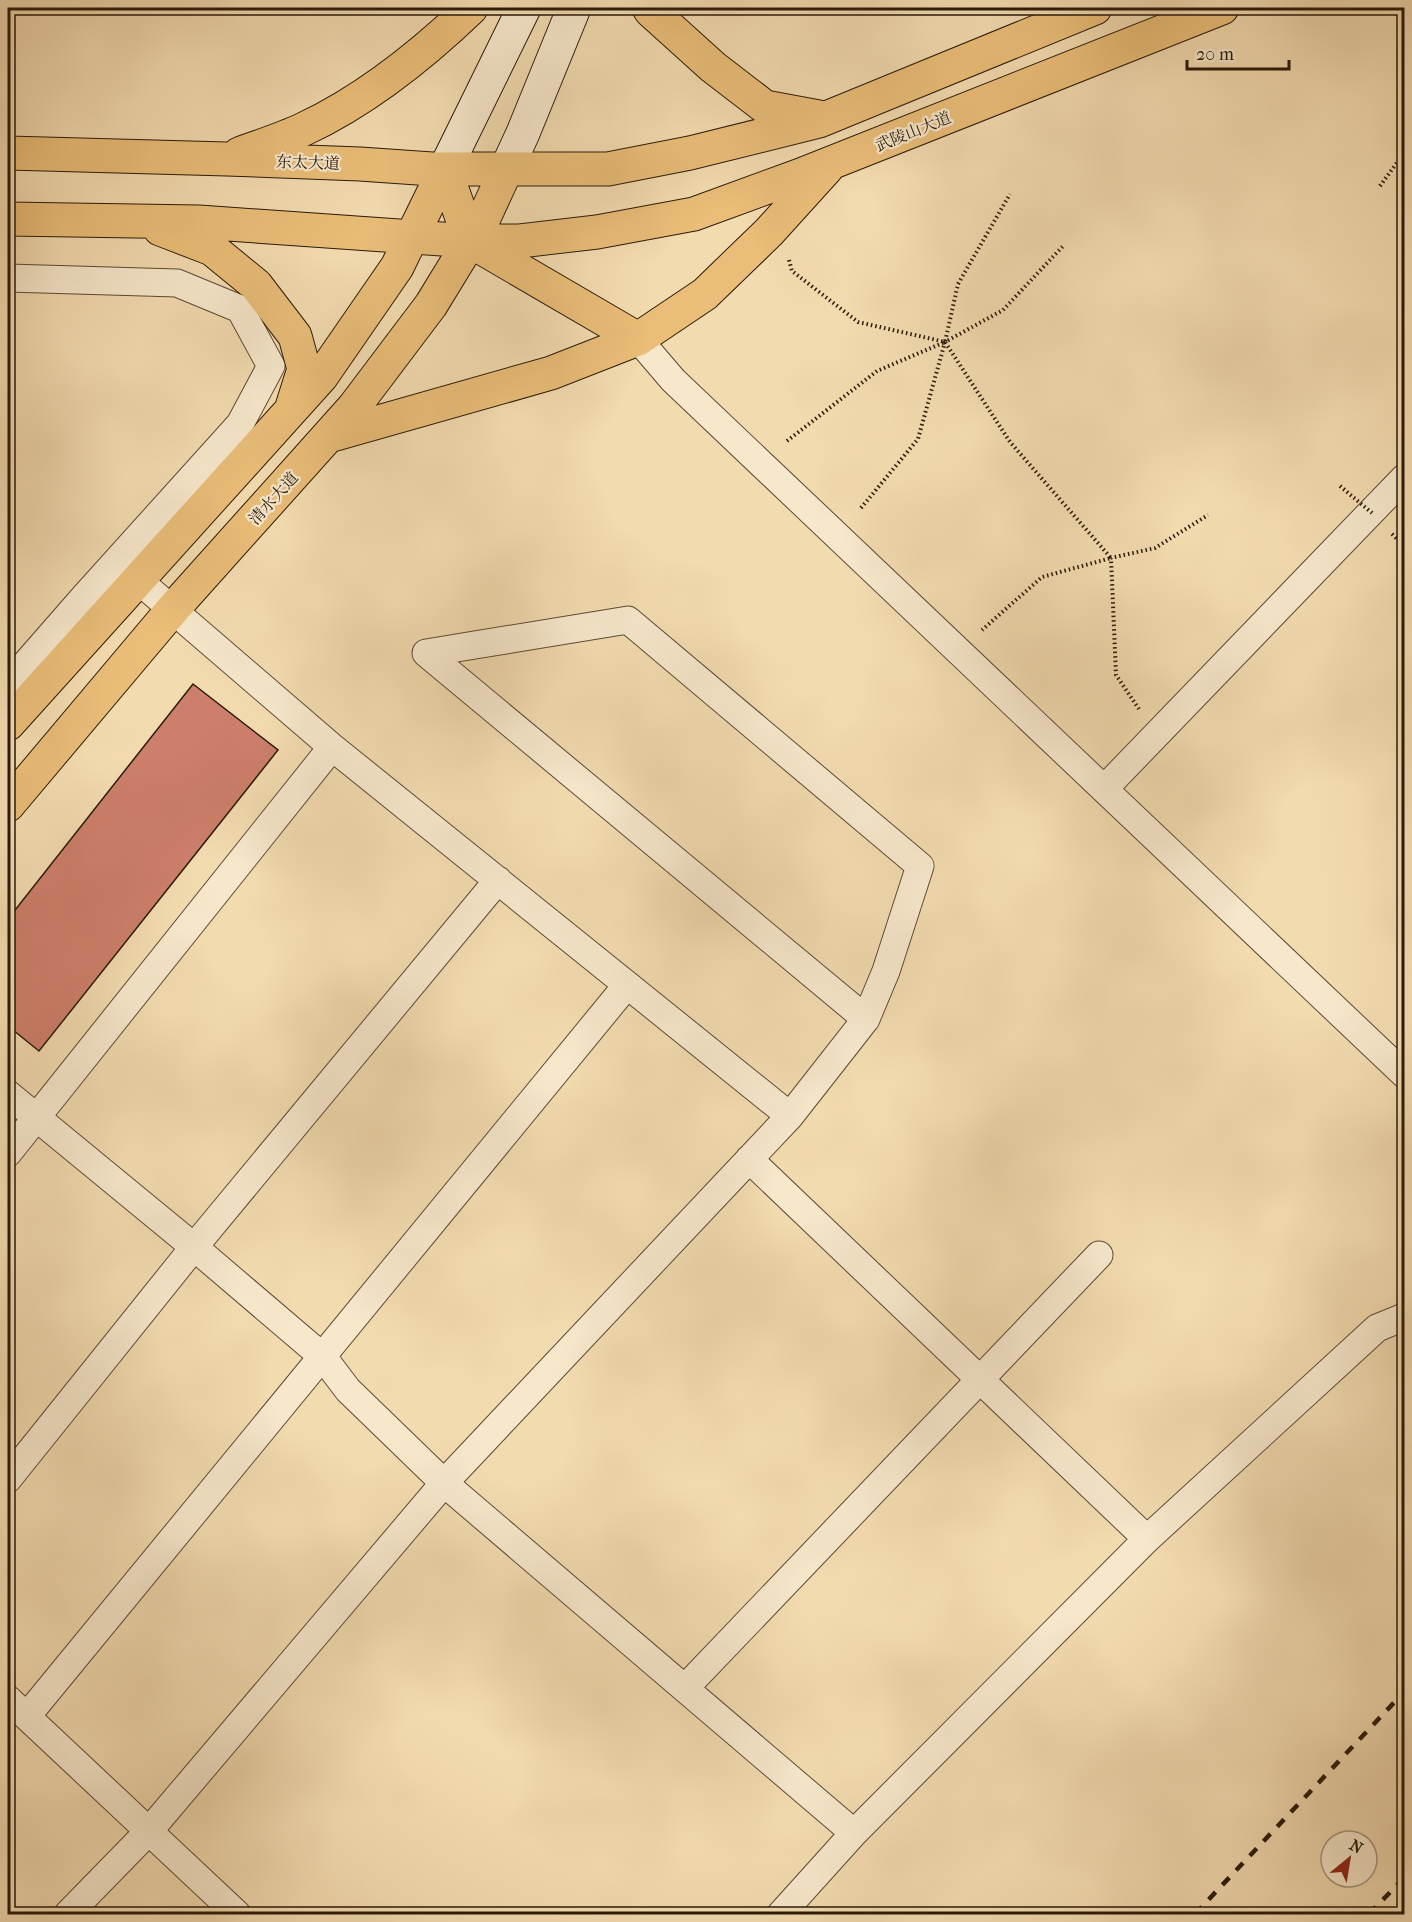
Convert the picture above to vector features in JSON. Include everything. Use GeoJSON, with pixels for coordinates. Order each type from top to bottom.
{"type":"FeatureCollection","features":[{"type":"Feature","properties":{"kind":"main road"},"geometry":{"type":"LineString","coordinates":[[227,159],[304,129],[376,88],[441,37],[471,8]]}},
{"type":"Feature","properties":{"kind":"main road"},"geometry":{"type":"LineString","coordinates":[[8,724],[321,377],[397,267],[524,8]]}},
{"type":"Feature","properties":{"kind":"main road"},"geometry":{"type":"LineString","coordinates":[[506,170],[574,8]]}},
{"type":"Feature","properties":{"kind":"main road"},"geometry":{"type":"LineString","coordinates":[[649,8],[713,67],[765,107],[826,118],[1095,8]]}},
{"type":"Feature","properties":{"kind":"main road","name":"武陵山大道"},"geometry":{"type":"LineString","coordinates":[[470,241],[520,241],[597,232],[694,214],[831,164],[1222,8]]}},
{"type":"Feature","properties":{"kind":"main road","name":"东太大道"},"geometry":{"type":"LineString","coordinates":[[8,153],[227,159],[445,169],[608,169],[690,153],[826,118]]}},
{"type":"Feature","properties":{"kind":"main road"},"geometry":{"type":"LineString","coordinates":[[329,436],[551,373],[638,339],[705,294],[769,232],[831,164]]}},
{"type":"Feature","properties":{"kind":"main road"},"geometry":{"type":"LineString","coordinates":[[445,169],[470,241]]}},
{"type":"Feature","properties":{"kind":"main road","name":"清水大道"},"geometry":{"type":"LineString","coordinates":[[8,804],[173,609],[354,407],[431,305],[483,220],[506,170]]}},
{"type":"Feature","properties":{"kind":"main road"},"geometry":{"type":"LineString","coordinates":[[8,219],[199,222],[470,241],[638,339]]}},
{"type":"Feature","properties":{"kind":"main road"},"geometry":{"type":"LineString","coordinates":[[144,222],[212,249],[256,285],[295,336],[304,369],[291,411]]}},
{"type":"Feature","properties":{"kind":"street"},"geometry":{"type":"LineString","coordinates":[[8,278],[177,283],[240,309],[271,366],[240,424],[8,684]]}},
{"type":"Feature","properties":{"kind":"street"},"geometry":{"type":"LineString","coordinates":[[638,339],[673,380],[1404,1074]]}},
{"type":"Feature","properties":{"kind":"street"},"geometry":{"type":"LineString","coordinates":[[1104,789],[1404,478]]}},
{"type":"Feature","properties":{"kind":"street"},"geometry":{"type":"LineString","coordinates":[[138,580],[332,747],[790,1116]]}},
{"type":"Feature","properties":{"kind":"street"},"geometry":{"type":"LineString","coordinates":[[68,1914],[149,1831],[444,1483],[790,1116],[866,1019],[886,971],[920,866],[628,620],[426,653],[866,1019]]}},
{"type":"Feature","properties":{"kind":"street"},"geometry":{"type":"LineString","coordinates":[[8,1153],[332,747]]}},
{"type":"Feature","properties":{"kind":"street"},"geometry":{"type":"LineString","coordinates":[[8,1479],[194,1247],[498,880]]}},
{"type":"Feature","properties":{"kind":"street"},"geometry":{"type":"LineString","coordinates":[[237,1914],[17,1708],[322,1357],[627,985]]}},
{"type":"Feature","properties":{"kind":"street"},"geometry":{"type":"LineString","coordinates":[[8,1094],[194,1247],[322,1357],[348,1390],[444,1483],[854,1833]]}},
{"type":"Feature","properties":{"kind":"street"},"geometry":{"type":"LineString","coordinates":[[749,1159],[1147,1539]]}},
{"type":"Feature","properties":{"kind":"street"},"geometry":{"type":"LineString","coordinates":[[685,1688],[1100,1256]]}},
{"type":"Feature","properties":{"kind":"street"},"geometry":{"type":"LineString","coordinates":[[781,1914],[854,1833],[1147,1539],[1377,1328],[1404,1317]]}},
{"type":"Feature","properties":{"kind":"path"},"geometry":{"type":"LineString","coordinates":[[1380,186],[1404,153]]}},
{"type":"Feature","properties":{"kind":"path"},"geometry":{"type":"LineString","coordinates":[[861,508],[918,439],[945,342],[958,284],[1010,194]]}},
{"type":"Feature","properties":{"kind":"path"},"geometry":{"type":"LineString","coordinates":[[787,441],[877,371],[945,342],[1003,310],[1064,245]]}},
{"type":"Feature","properties":{"kind":"path"},"geometry":{"type":"LineString","coordinates":[[786,249],[792,271],[858,321],[945,342],[1010,442],[1110,558],[1116,675],[1139,710]]}},
{"type":"Feature","properties":{"kind":"path"},"geometry":{"type":"LineString","coordinates":[[1340,486],[1372,513]]}},
{"type":"Feature","properties":{"kind":"path"},"geometry":{"type":"LineString","coordinates":[[982,631],[1042,577],[1155,548],[1208,514]]}},
{"type":"Feature","properties":{"kind":"building"},"geometry":{"type":"Polygon","coordinates":[[[193,684],[278,750],[39,1051],[8,1026],[8,919],[193,684]]]}},
{"type":"Feature","properties":{"kind":"railway"},"geometry":{"type":"LineString","coordinates":[[1195,1914],[1404,1692]]}},
{"type":"Feature","properties":{"kind":"railway"},"geometry":{"type":"LineString","coordinates":[[1369,1914],[1404,1878]]}}]}
